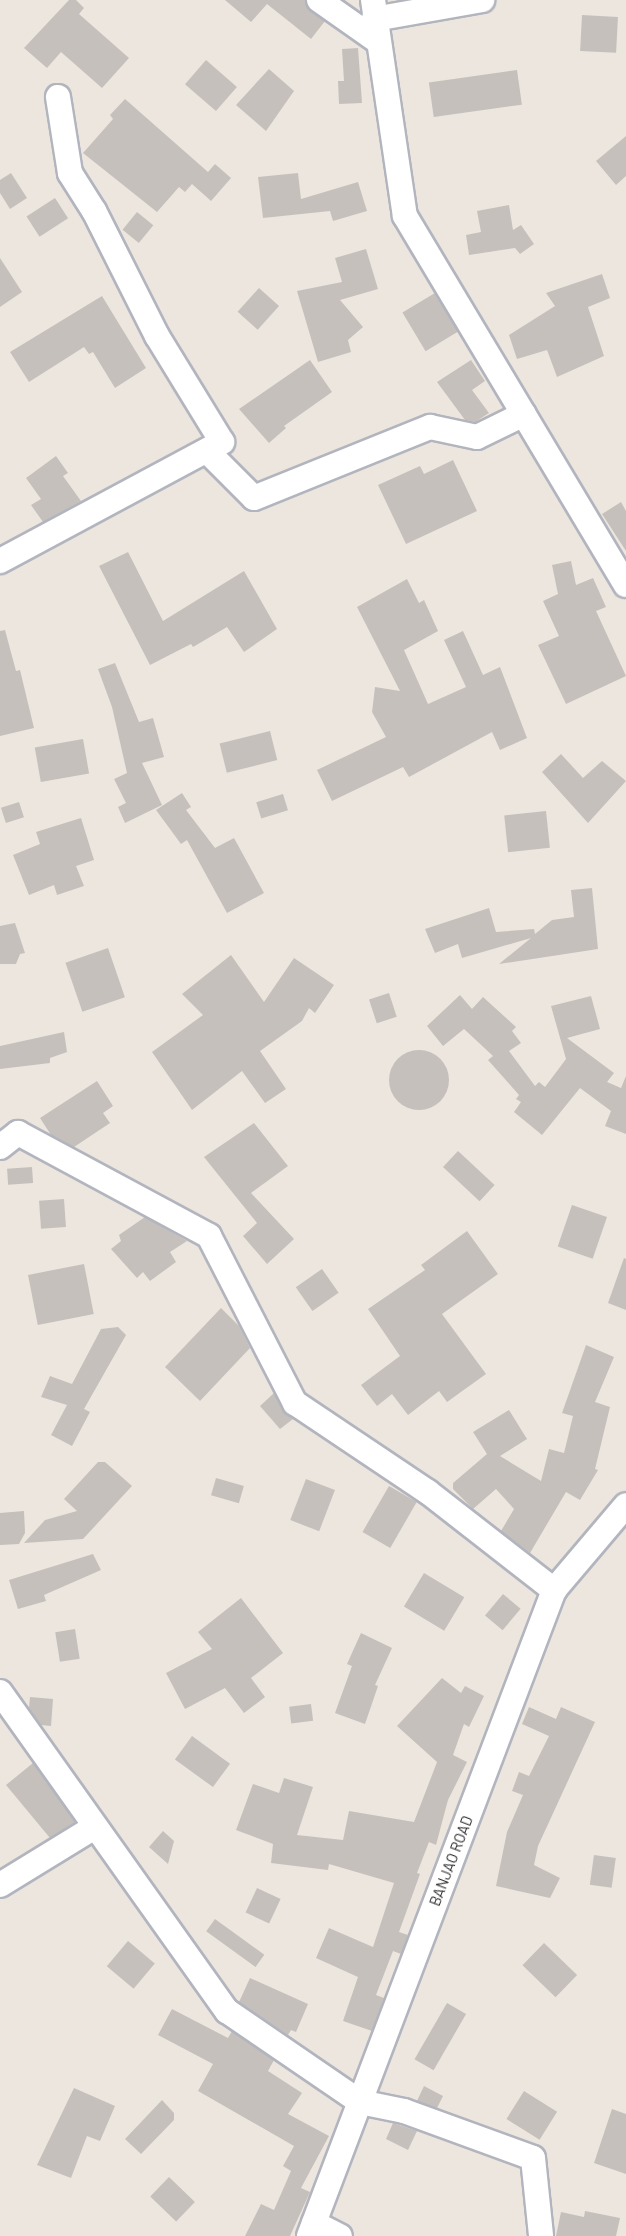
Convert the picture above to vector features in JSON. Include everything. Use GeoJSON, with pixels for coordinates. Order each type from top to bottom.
{"type":"FeatureCollection","features":[{"type":"Feature","properties":{"kind":"street"},"geometry":{"type":"LineString","coordinates":[[319,0],[375,20],[482,0]]}},
{"type":"Feature","properties":{"kind":"street"},"geometry":{"type":"LineString","coordinates":[[375,20],[405,216],[626,585]]}},
{"type":"Feature","properties":{"kind":"street"},"geometry":{"type":"LineString","coordinates":[[0,561],[222,442],[157,336],[70,173],[58,97]]}},
{"type":"Feature","properties":{"kind":"street"},"geometry":{"type":"LineString","coordinates":[[207,451],[255,498],[430,427],[477,437],[524,414]]}},
{"type":"Feature","properties":{"kind":"street"},"geometry":{"type":"LineString","coordinates":[[0,1147],[18,1133],[209,1236],[295,1403],[428,1492],[554,1590]]}},
{"type":"Feature","properties":{"kind":"street","name":"BANJAO ROAD"},"geometry":{"type":"LineString","coordinates":[[311,2229],[554,1590],[626,1506]]}},
{"type":"Feature","properties":{"kind":"street"},"geometry":{"type":"LineString","coordinates":[[0,1692],[93,1828],[227,2011],[360,2102],[404,2111],[533,2158],[541,2236]]}},
{"type":"Feature","properties":{"kind":"street"},"geometry":{"type":"LineString","coordinates":[[0,1885],[93,1828]]}},
{"type":"Feature","properties":{"kind":"street"},"geometry":{"type":"LineString","coordinates":[[311,2229],[340,2236]]}},
{"type":"Feature","properties":{"kind":"building"},"geometry":{"type":"Polygon","coordinates":[[[69,0],[76,0],[84,8],[79,14],[129,58],[102,88],[61,52],[47,68],[24,48],[69,0]]]}},
{"type":"Feature","properties":{"kind":"building"},"geometry":{"type":"Polygon","coordinates":[[[225,0],[305,0],[310,11],[325,21],[311,39],[267,4],[251,22],[225,0]]]}},
{"type":"Feature","properties":{"kind":"building"},"geometry":{"type":"Polygon","coordinates":[[[582,15],[618,17],[616,53],[580,51],[582,15]]]}},
{"type":"Feature","properties":{"kind":"building"},"geometry":{"type":"Polygon","coordinates":[[[358,48],[362,103],[339,104],[338,81],[344,81],[342,49],[358,48]]]}},
{"type":"Feature","properties":{"kind":"building"},"geometry":{"type":"Polygon","coordinates":[[[206,60],[237,87],[216,111],[185,84],[206,60]]]}},
{"type":"Feature","properties":{"kind":"building"},"geometry":{"type":"Polygon","coordinates":[[[269,69],[294,91],[266,131],[236,105],[269,69]]]}},
{"type":"Feature","properties":{"kind":"building"},"geometry":{"type":"Polygon","coordinates":[[[517,70],[522,105],[434,117],[429,82],[517,70]]]}},
{"type":"Feature","properties":{"kind":"building"},"geometry":{"type":"Polygon","coordinates":[[[125,99],[208,172],[215,164],[231,178],[211,201],[192,184],[185,192],[179,187],[157,212],[83,153],[113,119],[110,115],[125,99]]]}},
{"type":"Feature","properties":{"kind":"building"},"geometry":{"type":"Polygon","coordinates":[[[626,136],[626,176],[616,185],[596,161],[626,136]]]}},
{"type":"Feature","properties":{"kind":"building"},"geometry":{"type":"Polygon","coordinates":[[[11,173],[27,198],[10,209],[0,193],[0,180],[11,173]]]}},
{"type":"Feature","properties":{"kind":"building"},"geometry":{"type":"Polygon","coordinates":[[[298,173],[301,199],[358,182],[367,211],[333,221],[330,211],[263,218],[258,177],[298,173]]]}},
{"type":"Feature","properties":{"kind":"building"},"geometry":{"type":"Polygon","coordinates":[[[55,198],[68,218],[40,237],[26,217],[55,198]]]}},
{"type":"Feature","properties":{"kind":"building"},"geometry":{"type":"Polygon","coordinates":[[[509,205],[513,230],[521,225],[534,244],[520,254],[515,248],[469,255],[466,235],[481,232],[477,211],[509,205]]]}},
{"type":"Feature","properties":{"kind":"building"},"geometry":{"type":"Polygon","coordinates":[[[137,212],[153,225],[139,243],[123,230],[137,212]]]}},
{"type":"Feature","properties":{"kind":"building"},"geometry":{"type":"Polygon","coordinates":[[[366,249],[378,289],[340,300],[363,327],[348,340],[351,352],[318,362],[297,291],[342,282],[335,258],[366,249]]]}},
{"type":"Feature","properties":{"kind":"building"},"geometry":{"type":"Polygon","coordinates":[[[0,258],[22,292],[0,307],[0,258]]]}},
{"type":"Feature","properties":{"kind":"building"},"geometry":{"type":"Polygon","coordinates":[[[602,274],[610,298],[588,307],[604,356],[557,377],[547,350],[517,359],[509,335],[555,306],[546,293],[602,274]]]}},
{"type":"Feature","properties":{"kind":"building"},"geometry":{"type":"Polygon","coordinates":[[[259,288],[279,306],[258,330],[238,312],[259,288]]]}},
{"type":"Feature","properties":{"kind":"building"},"geometry":{"type":"Polygon","coordinates":[[[435,293],[458,332],[426,351],[402,313],[435,293]]]}},
{"type":"Feature","properties":{"kind":"building"},"geometry":{"type":"Polygon","coordinates":[[[102,296],[146,368],[115,388],[93,352],[89,354],[84,347],[29,382],[10,352],[102,296]]]}},
{"type":"Feature","properties":{"kind":"building"},"geometry":{"type":"Polygon","coordinates":[[[310,360],[332,392],[284,426],[286,428],[269,443],[239,409],[310,360]]]}},
{"type":"Feature","properties":{"kind":"building"},"geometry":{"type":"Polygon","coordinates":[[[471,360],[485,381],[472,390],[489,413],[475,422],[465,420],[437,382],[471,360]]]}},
{"type":"Feature","properties":{"kind":"building"},"geometry":{"type":"Polygon","coordinates":[[[56,456],[68,473],[63,476],[81,501],[43,522],[31,505],[41,499],[26,478],[56,456]]]}},
{"type":"Feature","properties":{"kind":"building"},"geometry":{"type":"Polygon","coordinates":[[[453,460],[477,511],[406,544],[378,485],[420,466],[424,474],[453,460]]]}},
{"type":"Feature","properties":{"kind":"building"},"geometry":{"type":"Polygon","coordinates":[[[621,502],[626,511],[626,551],[602,514],[621,502]]]}},
{"type":"Feature","properties":{"kind":"building"},"geometry":{"type":"Polygon","coordinates":[[[128,552],[163,621],[244,571],[277,629],[244,652],[227,627],[193,647],[191,644],[150,665],[99,566],[128,552]]]}},
{"type":"Feature","properties":{"kind":"building"},"geometry":{"type":"Polygon","coordinates":[[[571,561],[576,585],[593,578],[606,607],[596,611],[626,676],[566,704],[538,645],[559,636],[543,601],[558,594],[552,565],[571,561]]]}},
{"type":"Feature","properties":{"kind":"building"},"geometry":{"type":"Polygon","coordinates":[[[407,579],[419,603],[424,600],[438,631],[404,650],[428,704],[466,687],[444,640],[463,631],[483,675],[500,667],[527,738],[500,750],[492,732],[409,777],[403,767],[332,801],[317,770],[386,737],[372,712],[375,687],[400,691],[357,607],[407,579]]]}},
{"type":"Feature","properties":{"kind":"building"},"geometry":{"type":"Polygon","coordinates":[[[5,630],[16,671],[20,670],[34,728],[0,736],[0,631],[5,630]]]}},
{"type":"Feature","properties":{"kind":"building"},"geometry":{"type":"Polygon","coordinates":[[[115,663],[139,722],[153,718],[164,757],[142,763],[162,805],[125,823],[118,807],[126,803],[114,779],[127,773],[112,707],[98,669],[115,663]]]}},
{"type":"Feature","properties":{"kind":"building"},"geometry":{"type":"Polygon","coordinates":[[[270,731],[277,760],[227,773],[220,744],[270,731]]]}},
{"type":"Feature","properties":{"kind":"building"},"geometry":{"type":"Polygon","coordinates":[[[83,739],[89,773],[41,782],[35,748],[83,739]]]}},
{"type":"Feature","properties":{"kind":"building"},"geometry":{"type":"Polygon","coordinates":[[[561,754],[583,778],[602,761],[626,781],[588,823],[542,772],[561,754]]]}},
{"type":"Feature","properties":{"kind":"building"},"geometry":{"type":"Polygon","coordinates":[[[182,793],[191,807],[186,810],[215,848],[234,838],[264,893],[227,913],[187,840],[181,844],[156,810],[182,793]]]}},
{"type":"Feature","properties":{"kind":"building"},"geometry":{"type":"Polygon","coordinates":[[[283,794],[288,810],[261,818],[256,802],[283,794]]]}},
{"type":"Feature","properties":{"kind":"building"},"geometry":{"type":"Polygon","coordinates":[[[19,802],[24,817],[6,823],[1,808],[19,802]]]}},
{"type":"Feature","properties":{"kind":"building"},"geometry":{"type":"Polygon","coordinates":[[[546,811],[550,848],[508,852],[504,815],[546,811]]]}},
{"type":"Feature","properties":{"kind":"building"},"geometry":{"type":"Polygon","coordinates":[[[81,818],[94,860],[76,866],[84,886],[57,895],[54,885],[29,895],[13,855],[40,844],[36,832],[81,818]]]}},
{"type":"Feature","properties":{"kind":"building"},"geometry":{"type":"Polygon","coordinates":[[[592,888],[598,949],[499,964],[531,938],[462,958],[458,944],[435,953],[425,929],[489,908],[496,932],[534,929],[535,934],[552,920],[574,917],[571,890],[592,888]]]}},
{"type":"Feature","properties":{"kind":"building"},"geometry":{"type":"Polygon","coordinates":[[[15,923],[25,953],[20,954],[16,964],[0,964],[0,926],[15,923]]]}},
{"type":"Feature","properties":{"kind":"building"},"geometry":{"type":"Polygon","coordinates":[[[108,948],[125,997],[82,1012],[65,963],[108,948]]]}},
{"type":"Feature","properties":{"kind":"building"},"geometry":{"type":"Polygon","coordinates":[[[231,955],[264,1002],[294,958],[334,985],[315,1013],[309,1008],[302,1021],[260,1051],[286,1089],[265,1103],[242,1071],[192,1110],[152,1052],[203,1015],[182,994],[231,955]]]}},
{"type":"Feature","properties":{"kind":"building"},"geometry":{"type":"Polygon","coordinates":[[[389,993],[397,1017],[377,1023],[369,999],[389,993]]]}},
{"type":"Feature","properties":{"kind":"building"},"geometry":{"type":"Polygon","coordinates":[[[460,995],[472,1009],[483,997],[516,1027],[512,1031],[521,1043],[509,1051],[535,1086],[539,1082],[545,1087],[566,1059],[551,1006],[591,996],[600,1029],[567,1038],[614,1073],[607,1082],[621,1088],[626,1076],[626,1134],[605,1126],[611,1111],[580,1088],[542,1135],[514,1112],[521,1102],[516,1099],[519,1095],[488,1060],[493,1056],[464,1029],[443,1046],[427,1026],[460,995]]]}},
{"type":"Feature","properties":{"kind":"building"},"geometry":{"type":"Polygon","coordinates":[[[64,1032],[67,1052],[50,1058],[50,1063],[0,1069],[0,1046],[64,1032]]]}},
{"type":"Feature","properties":{"kind":"building"},"geometry":{"type":"Polygon","coordinates":[[[419,1050],[436,1055],[444,1063],[449,1080],[444,1097],[436,1105],[419,1110],[402,1105],[394,1097],[389,1080],[394,1063],[402,1055],[419,1050]]]}},
{"type":"Feature","properties":{"kind":"building"},"geometry":{"type":"Polygon","coordinates":[[[97,1081],[113,1106],[103,1113],[110,1123],[74,1147],[51,1135],[40,1118],[97,1081]]]}},
{"type":"Feature","properties":{"kind":"building"},"geometry":{"type":"Polygon","coordinates":[[[254,1123],[288,1166],[251,1193],[294,1239],[267,1264],[243,1236],[257,1223],[204,1157],[254,1123]]]}},
{"type":"Feature","properties":{"kind":"building"},"geometry":{"type":"Polygon","coordinates":[[[458,1151],[495,1185],[480,1201],[443,1167],[458,1151]]]}},
{"type":"Feature","properties":{"kind":"building"},"geometry":{"type":"Polygon","coordinates":[[[32,1167],[33,1183],[8,1185],[7,1169],[32,1167]]]}},
{"type":"Feature","properties":{"kind":"building"},"geometry":{"type":"Polygon","coordinates":[[[64,1199],[66,1227],[41,1229],[39,1201],[64,1199]]]}},
{"type":"Feature","properties":{"kind":"building"},"geometry":{"type":"Polygon","coordinates":[[[572,1205],[607,1217],[593,1259],[558,1247],[572,1205]]]}},
{"type":"Feature","properties":{"kind":"building"},"geometry":{"type":"Polygon","coordinates":[[[145,1217],[187,1241],[170,1252],[176,1262],[150,1281],[143,1272],[137,1278],[111,1249],[121,1241],[119,1235],[145,1217]]]}},
{"type":"Feature","properties":{"kind":"building"},"geometry":{"type":"Polygon","coordinates":[[[467,1231],[498,1274],[442,1314],[486,1374],[447,1402],[439,1391],[408,1415],[392,1394],[377,1406],[361,1385],[400,1356],[368,1309],[425,1270],[421,1265],[467,1231]]]}},
{"type":"Feature","properties":{"kind":"building"},"geometry":{"type":"Polygon","coordinates":[[[624,1258],[626,1259],[626,1310],[608,1303],[624,1258]]]}},
{"type":"Feature","properties":{"kind":"building"},"geometry":{"type":"Polygon","coordinates":[[[84,1264],[94,1314],[38,1325],[28,1275],[84,1264]]]}},
{"type":"Feature","properties":{"kind":"building"},"geometry":{"type":"Polygon","coordinates":[[[322,1269],[339,1293],[312,1311],[296,1287],[322,1269]]]}},
{"type":"Feature","properties":{"kind":"building"},"geometry":{"type":"Polygon","coordinates":[[[221,1308],[239,1326],[250,1348],[200,1401],[165,1367],[221,1308]]]}},
{"type":"Feature","properties":{"kind":"building"},"geometry":{"type":"Polygon","coordinates":[[[118,1327],[126,1335],[84,1409],[90,1412],[72,1446],[51,1435],[67,1405],[41,1397],[50,1376],[72,1384],[101,1329],[118,1327]]]}},
{"type":"Feature","properties":{"kind":"building"},"geometry":{"type":"Polygon","coordinates":[[[586,1345],[614,1357],[595,1402],[610,1407],[595,1469],[598,1470],[580,1500],[566,1492],[530,1553],[501,1531],[514,1509],[496,1489],[473,1509],[453,1489],[453,1483],[487,1454],[473,1432],[509,1410],[527,1439],[500,1456],[541,1481],[549,1449],[564,1453],[573,1416],[562,1413],[586,1345]]]}},
{"type":"Feature","properties":{"kind":"building"},"geometry":{"type":"Polygon","coordinates":[[[274,1393],[293,1419],[280,1429],[260,1406],[274,1393]]]}},
{"type":"Feature","properties":{"kind":"building"},"geometry":{"type":"Polygon","coordinates":[[[98,1462],[105,1462],[132,1486],[83,1539],[24,1543],[45,1520],[77,1511],[64,1499],[98,1462]]]}},
{"type":"Feature","properties":{"kind":"building"},"geometry":{"type":"Polygon","coordinates":[[[216,1478],[244,1486],[239,1503],[211,1495],[216,1478]]]}},
{"type":"Feature","properties":{"kind":"building"},"geometry":{"type":"Polygon","coordinates":[[[306,1479],[335,1490],[319,1531],[290,1520],[306,1479]]]}},
{"type":"Feature","properties":{"kind":"building"},"geometry":{"type":"Polygon","coordinates":[[[389,1486],[417,1502],[390,1548],[362,1532],[389,1486]]]}},
{"type":"Feature","properties":{"kind":"building"},"geometry":{"type":"Polygon","coordinates":[[[24,1511],[25,1533],[19,1544],[0,1545],[0,1513],[24,1511]]]}},
{"type":"Feature","properties":{"kind":"building"},"geometry":{"type":"Polygon","coordinates":[[[93,1554],[101,1570],[44,1595],[46,1601],[18,1609],[9,1580],[93,1554]]]}},
{"type":"Feature","properties":{"kind":"building"},"geometry":{"type":"Polygon","coordinates":[[[424,1573],[464,1597],[444,1631],[404,1606],[424,1573]]]}},
{"type":"Feature","properties":{"kind":"building"},"geometry":{"type":"Polygon","coordinates":[[[503,1594],[521,1609],[503,1630],[485,1615],[503,1594]]]}},
{"type":"Feature","properties":{"kind":"building"},"geometry":{"type":"Polygon","coordinates":[[[241,1598],[283,1653],[251,1678],[265,1697],[244,1713],[225,1688],[185,1709],[166,1673],[212,1649],[198,1632],[241,1598]]]}},
{"type":"Feature","properties":{"kind":"building"},"geometry":{"type":"Polygon","coordinates":[[[75,1629],[80,1659],[60,1662],[55,1632],[75,1629]]]}},
{"type":"Feature","properties":{"kind":"building"},"geometry":{"type":"Polygon","coordinates":[[[361,1633],[392,1648],[375,1685],[378,1686],[365,1724],[335,1713],[352,1666],[347,1664],[361,1633]]]}},
{"type":"Feature","properties":{"kind":"building"},"geometry":{"type":"Polygon","coordinates":[[[442,1678],[461,1693],[465,1686],[484,1696],[469,1727],[464,1724],[453,1755],[467,1762],[448,1800],[436,1845],[429,1842],[417,1873],[420,1874],[399,1932],[408,1935],[401,1954],[393,1951],[376,1995],[384,1998],[372,2031],[343,2021],[358,1977],[316,1958],[329,1928],[373,1947],[394,1883],[329,1864],[328,1870],[271,1863],[273,1844],[236,1830],[253,1784],[279,1793],[284,1778],[313,1787],[297,1835],[343,1840],[349,1811],[414,1822],[437,1762],[397,1726],[442,1678]]]}},
{"type":"Feature","properties":{"kind":"building"},"geometry":{"type":"Polygon","coordinates":[[[30,1697],[53,1699],[51,1726],[41,1725],[29,1708],[30,1697]]]}},
{"type":"Feature","properties":{"kind":"building"},"geometry":{"type":"Polygon","coordinates":[[[311,1704],[313,1721],[291,1724],[289,1707],[311,1704]]]}},
{"type":"Feature","properties":{"kind":"building"},"geometry":{"type":"Polygon","coordinates":[[[529,1707],[556,1719],[561,1707],[595,1722],[538,1846],[534,1865],[560,1878],[550,1898],[496,1886],[507,1832],[523,1795],[512,1791],[519,1772],[529,1776],[549,1736],[522,1724],[529,1707]]]}},
{"type":"Feature","properties":{"kind":"building"},"geometry":{"type":"Polygon","coordinates":[[[192,1736],[230,1764],[213,1787],[175,1759],[192,1736]]]}},
{"type":"Feature","properties":{"kind":"building"},"geometry":{"type":"Polygon","coordinates":[[[33,1763],[75,1822],[50,1838],[6,1785],[33,1763]]]}},
{"type":"Feature","properties":{"kind":"building"},"geometry":{"type":"Polygon","coordinates":[[[163,1831],[174,1841],[168,1864],[149,1847],[163,1831]]]}},
{"type":"Feature","properties":{"kind":"building"},"geometry":{"type":"Polygon","coordinates":[[[594,1855],[616,1858],[612,1888],[590,1885],[594,1855]]]}},
{"type":"Feature","properties":{"kind":"building"},"geometry":{"type":"Polygon","coordinates":[[[257,1888],[281,1899],[269,1923],[246,1912],[257,1888]]]}},
{"type":"Feature","properties":{"kind":"building"},"geometry":{"type":"Polygon","coordinates":[[[215,1919],[264,1955],[256,1967],[206,1931],[215,1919]]]}},
{"type":"Feature","properties":{"kind":"building"},"geometry":{"type":"Polygon","coordinates":[[[128,1941],[155,1963],[134,1989],[107,1966],[128,1941]]]}},
{"type":"Feature","properties":{"kind":"building"},"geometry":{"type":"Polygon","coordinates":[[[544,1943],[577,1975],[556,1997],[522,1965],[544,1943]]]}},
{"type":"Feature","properties":{"kind":"building"},"geometry":{"type":"Polygon","coordinates":[[[250,1978],[308,2004],[296,2032],[291,2030],[288,2035],[239,2002],[250,1978]]]}},
{"type":"Feature","properties":{"kind":"building"},"geometry":{"type":"Polygon","coordinates":[[[447,2003],[466,2014],[434,2070],[415,2059],[447,2003]]]}},
{"type":"Feature","properties":{"kind":"building"},"geometry":{"type":"Polygon","coordinates":[[[172,2009],[228,2038],[232,2031],[274,2060],[268,2071],[302,2093],[288,2114],[329,2136],[301,2188],[310,2192],[290,2236],[245,2236],[261,2204],[274,2210],[291,2171],[283,2166],[294,2146],[198,2091],[213,2064],[158,2035],[172,2009]]]}},
{"type":"Feature","properties":{"kind":"building"},"geometry":{"type":"Polygon","coordinates":[[[424,2086],[443,2096],[437,2108],[417,2101],[424,2086]]]}},
{"type":"Feature","properties":{"kind":"building"},"geometry":{"type":"Polygon","coordinates":[[[74,2088],[115,2106],[100,2141],[87,2136],[71,2178],[37,2165],[74,2088]]]}},
{"type":"Feature","properties":{"kind":"building"},"geometry":{"type":"Polygon","coordinates":[[[524,2091],[557,2112],[540,2140],[507,2119],[524,2091]]]}},
{"type":"Feature","properties":{"kind":"building"},"geometry":{"type":"Polygon","coordinates":[[[162,2100],[174,2113],[174,2120],[141,2154],[125,2139],[162,2100]]]}},
{"type":"Feature","properties":{"kind":"building"},"geometry":{"type":"Polygon","coordinates":[[[612,2109],[626,2114],[626,2174],[594,2163],[612,2109]]]}},
{"type":"Feature","properties":{"kind":"building"},"geometry":{"type":"Polygon","coordinates":[[[393,2123],[417,2131],[408,2150],[386,2139],[393,2123]]]}},
{"type":"Feature","properties":{"kind":"building"},"geometry":{"type":"Polygon","coordinates":[[[169,2177],[195,2202],[176,2221],[150,2196],[169,2177]]]}},
{"type":"Feature","properties":{"kind":"building"},"geometry":{"type":"Polygon","coordinates":[[[585,2211],[620,2218],[616,2236],[556,2236],[561,2212],[584,2217],[585,2211]]]}}]}
